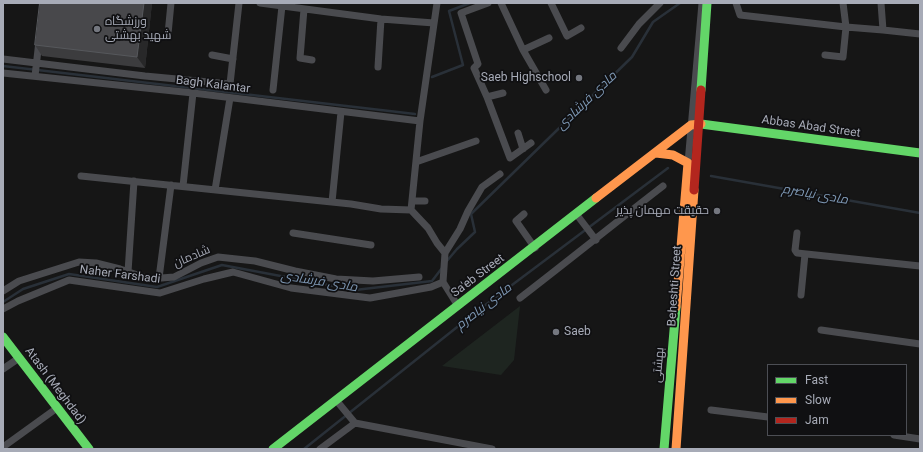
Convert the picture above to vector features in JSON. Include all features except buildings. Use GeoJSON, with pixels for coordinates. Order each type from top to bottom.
{"type":"FeatureCollection","features":[{"type":"Feature","properties":{"kind":"main road","name":"Beheshti Street"},"geometry":{"type":"LineString","coordinates":[[676,446],[694,123],[707,3]]}},
{"type":"Feature","properties":{"kind":"main road","name":"Sa'eb Street"},"geometry":{"type":"LineString","coordinates":[[273,449],[535,248],[694,123]]}},
{"type":"Feature","properties":{"kind":"main road","name":"Abbas Abad Street"},"geometry":{"type":"LineString","coordinates":[[694,123],[920,154]]}},
{"type":"Feature","properties":{"kind":"main road"},"geometry":{"type":"LineString","coordinates":[[656,153],[671,153],[678,155],[688,163]]}},
{"type":"Feature","properties":{"kind":"main road","name":"بهشتی"},"geometry":{"type":"LineString","coordinates":[[664,445],[688,163]]}},
{"type":"Feature","properties":{"kind":"main road","name":"Atash (Meghdad)"},"geometry":{"type":"LineString","coordinates":[[3,337],[88,449]]}},
{"type":"Feature","properties":{"kind":"main road"},"geometry":{"type":"LineString","coordinates":[[664,445],[676,446]]}},
{"type":"Feature","properties":{"kind":"street"},"geometry":{"type":"LineString","coordinates":[[168,34],[171,3]]}},
{"type":"Feature","properties":{"kind":"street"},"geometry":{"type":"LineString","coordinates":[[3,59],[145,76],[230,84],[239,3]]}},
{"type":"Feature","properties":{"kind":"street"},"geometry":{"type":"LineString","coordinates":[[262,12],[261,3],[381,19],[434,23]]}},
{"type":"Feature","properties":{"kind":"street"},"geometry":{"type":"LineString","coordinates":[[411,210],[420,121],[437,3]]}},
{"type":"Feature","properties":{"kind":"street"},"geometry":{"type":"LineString","coordinates":[[488,3],[461,13],[478,64],[474,68],[487,97],[510,158],[531,143]]}},
{"type":"Feature","properties":{"kind":"street"},"geometry":{"type":"LineString","coordinates":[[501,3],[546,90]]}},
{"type":"Feature","properties":{"kind":"street"},"geometry":{"type":"LineString","coordinates":[[551,3],[567,36],[581,28]]}},
{"type":"Feature","properties":{"kind":"street"},"geometry":{"type":"LineString","coordinates":[[621,48],[639,24],[660,3]]}},
{"type":"Feature","properties":{"kind":"street","name":"Beheshti Street"},"geometry":{"type":"LineString","coordinates":[[694,123],[702,3]]}},
{"type":"Feature","properties":{"kind":"street"},"geometry":{"type":"LineString","coordinates":[[736,3],[740,15],[846,28],[920,34]]}},
{"type":"Feature","properties":{"kind":"street"},"geometry":{"type":"LineString","coordinates":[[825,55],[843,57],[846,28],[843,3]]}},
{"type":"Feature","properties":{"kind":"street"},"geometry":{"type":"LineString","coordinates":[[881,3],[883,30]]}},
{"type":"Feature","properties":{"kind":"street"},"geometry":{"type":"LineString","coordinates":[[273,90],[282,6]]}},
{"type":"Feature","properties":{"kind":"street"},"geometry":{"type":"LineString","coordinates":[[304,9],[300,58],[312,60]]}},
{"type":"Feature","properties":{"kind":"street"},"geometry":{"type":"LineString","coordinates":[[378,67],[381,19]]}},
{"type":"Feature","properties":{"kind":"street"},"geometry":{"type":"LineString","coordinates":[[34,76],[40,33]]}},
{"type":"Feature","properties":{"kind":"street"},"geometry":{"type":"LineString","coordinates":[[524,50],[549,38]]}},
{"type":"Feature","properties":{"kind":"street"},"geometry":{"type":"LineString","coordinates":[[212,55],[233,59]]}},
{"type":"Feature","properties":{"kind":"street"},"geometry":{"type":"LineString","coordinates":[[74,81],[76,68]]}},
{"type":"Feature","properties":{"kind":"street","name":"Bagh Kalantar"},"geometry":{"type":"LineString","coordinates":[[3,73],[193,93],[420,121]]}},
{"type":"Feature","properties":{"kind":"street"},"geometry":{"type":"LineString","coordinates":[[183,186],[193,93]]}},
{"type":"Feature","properties":{"kind":"street"},"geometry":{"type":"LineString","coordinates":[[487,97],[503,93]]}},
{"type":"Feature","properties":{"kind":"street"},"geometry":{"type":"LineString","coordinates":[[215,190],[230,98]]}},
{"type":"Feature","properties":{"kind":"street"},"geometry":{"type":"LineString","coordinates":[[332,202],[341,112]]}},
{"type":"Feature","properties":{"kind":"street"},"geometry":{"type":"LineString","coordinates":[[688,163],[694,123]]}},
{"type":"Feature","properties":{"kind":"street"},"geometry":{"type":"LineString","coordinates":[[518,133],[523,149]]}},
{"type":"Feature","properties":{"kind":"street"},"geometry":{"type":"LineString","coordinates":[[416,162],[476,141]]}},
{"type":"Feature","properties":{"kind":"street"},"geometry":{"type":"LineString","coordinates":[[458,306],[443,282],[446,253],[482,187],[500,174]]}},
{"type":"Feature","properties":{"kind":"street"},"geometry":{"type":"LineString","coordinates":[[81,176],[332,202],[381,209],[411,210],[428,228],[437,243],[446,253]]}},
{"type":"Feature","properties":{"kind":"street"},"geometry":{"type":"LineString","coordinates":[[128,272],[134,181]]}},
{"type":"Feature","properties":{"kind":"street"},"geometry":{"type":"LineString","coordinates":[[159,278],[171,185]]}},
{"type":"Feature","properties":{"kind":"street"},"geometry":{"type":"LineString","coordinates":[[520,298],[594,238],[663,186]]}},
{"type":"Feature","properties":{"kind":"street"},"geometry":{"type":"LineString","coordinates":[[412,201],[426,201]]}},
{"type":"Feature","properties":{"kind":"street"},"geometry":{"type":"LineString","coordinates":[[524,214],[516,221],[535,248]]}},
{"type":"Feature","properties":{"kind":"street"},"geometry":{"type":"LineString","coordinates":[[577,214],[594,238]]}},
{"type":"Feature","properties":{"kind":"street"},"geometry":{"type":"LineString","coordinates":[[294,233],[371,245]]}},
{"type":"Feature","properties":{"kind":"street"},"geometry":{"type":"LineString","coordinates":[[797,233],[795,252],[920,266]]}},
{"type":"Feature","properties":{"kind":"street"},"geometry":{"type":"LineString","coordinates":[[801,295],[805,254]]}},
{"type":"Feature","properties":{"kind":"street","name":"شادمان"},"geometry":{"type":"LineString","coordinates":[[3,291],[19,281],[79,262],[96,263],[149,279],[174,277],[201,263],[218,257],[255,261],[336,279],[373,281],[419,277]]}},
{"type":"Feature","properties":{"kind":"street","name":"Naher Farshadi"},"geometry":{"type":"LineString","coordinates":[[3,309],[18,301],[69,280],[160,294],[204,279],[234,272],[291,288],[370,298],[431,287],[443,282]]}},
{"type":"Feature","properties":{"kind":"street"},"geometry":{"type":"LineString","coordinates":[[820,330],[920,344]]}},
{"type":"Feature","properties":{"kind":"street"},"geometry":{"type":"LineString","coordinates":[[3,370],[19,358]]}},
{"type":"Feature","properties":{"kind":"street"},"geometry":{"type":"LineString","coordinates":[[336,400],[355,423],[492,449]]}},
{"type":"Feature","properties":{"kind":"street"},"geometry":{"type":"LineString","coordinates":[[3,447],[57,408]]}},
{"type":"Feature","properties":{"kind":"street"},"geometry":{"type":"LineString","coordinates":[[711,410],[767,418]]}},
{"type":"Feature","properties":{"kind":"street"},"geometry":{"type":"LineString","coordinates":[[320,449],[355,423]]}},
{"type":"Feature","properties":{"kind":"street"},"geometry":{"type":"LineString","coordinates":[[900,436],[920,439]]}},
{"type":"Feature","properties":{"kind":"shaded area"},"geometry":{"type":"Polygon","coordinates":[[[520,306],[514,360],[501,375],[442,366],[520,306]]]}},
{"type":"Feature","properties":{"kind":"waterway"},"geometry":{"type":"LineString","coordinates":[[432,77],[463,65],[449,11],[470,3]]}},
{"type":"Feature","properties":{"kind":"waterway","name":"مادی فرشادی"},"geometry":{"type":"LineString","coordinates":[[446,262],[475,232],[471,214],[632,57],[653,22],[680,3]]}},
{"type":"Feature","properties":{"kind":"waterway"},"geometry":{"type":"LineString","coordinates":[[3,66],[415,114]]}},
{"type":"Feature","properties":{"kind":"waterway","name":"مادی نیاصرم"},"geometry":{"type":"LineString","coordinates":[[304,449],[476,312],[668,168]]}},
{"type":"Feature","properties":{"kind":"waterway","name":"مادی نیاصرم"},"geometry":{"type":"LineString","coordinates":[[711,176],[920,213]]}},
{"type":"Feature","properties":{"kind":"waterway","name":"مادی فرشادی"},"geometry":{"type":"LineString","coordinates":[[3,302],[23,289],[69,274],[157,287],[222,265],[355,290],[432,281],[442,268]]}},
{"type":"Feature","properties":{"kind":"traffic: fast"},"geometry":{"type":"LineString","coordinates":[[701,90],[707,3]]}},
{"type":"Feature","properties":{"kind":"traffic: fast"},"geometry":{"type":"LineString","coordinates":[[701,124],[920,153]]}},
{"type":"Feature","properties":{"kind":"traffic: fast"},"geometry":{"type":"LineString","coordinates":[[273,449],[596,198]]}},
{"type":"Feature","properties":{"kind":"traffic: fast"},"geometry":{"type":"LineString","coordinates":[[664,449],[676,307]]}},
{"type":"Feature","properties":{"kind":"traffic: fast"},"geometry":{"type":"LineString","coordinates":[[3,337],[89,449]]}},
{"type":"Feature","properties":{"kind":"traffic: slow"},"geometry":{"type":"LineString","coordinates":[[596,198],[691,125],[701,124]]}},
{"type":"Feature","properties":{"kind":"traffic: slow"},"geometry":{"type":"LineString","coordinates":[[656,153],[673,155],[688,163],[676,307]]}},
{"type":"Feature","properties":{"kind":"traffic: slow"},"geometry":{"type":"LineString","coordinates":[[676,449],[694,190]]}},
{"type":"Feature","properties":{"kind":"traffic: jam"},"geometry":{"type":"LineString","coordinates":[[694,190],[701,90]]}},
{"type":"Feature","properties":{"kind":"place","name":"ورزشگاه شهید بهشتی"},"geometry":{"type":"Point","coordinates":[97,29]}},
{"type":"Feature","properties":{"kind":"place","name":"Saeb Highschool"},"geometry":{"type":"Point","coordinates":[579,78]}},
{"type":"Feature","properties":{"kind":"place","name":"حقیقت مهمان پذیر"},"geometry":{"type":"Point","coordinates":[717,211]}},
{"type":"Feature","properties":{"kind":"place","name":"Saeb"},"geometry":{"type":"Point","coordinates":[556,332]}}]}
